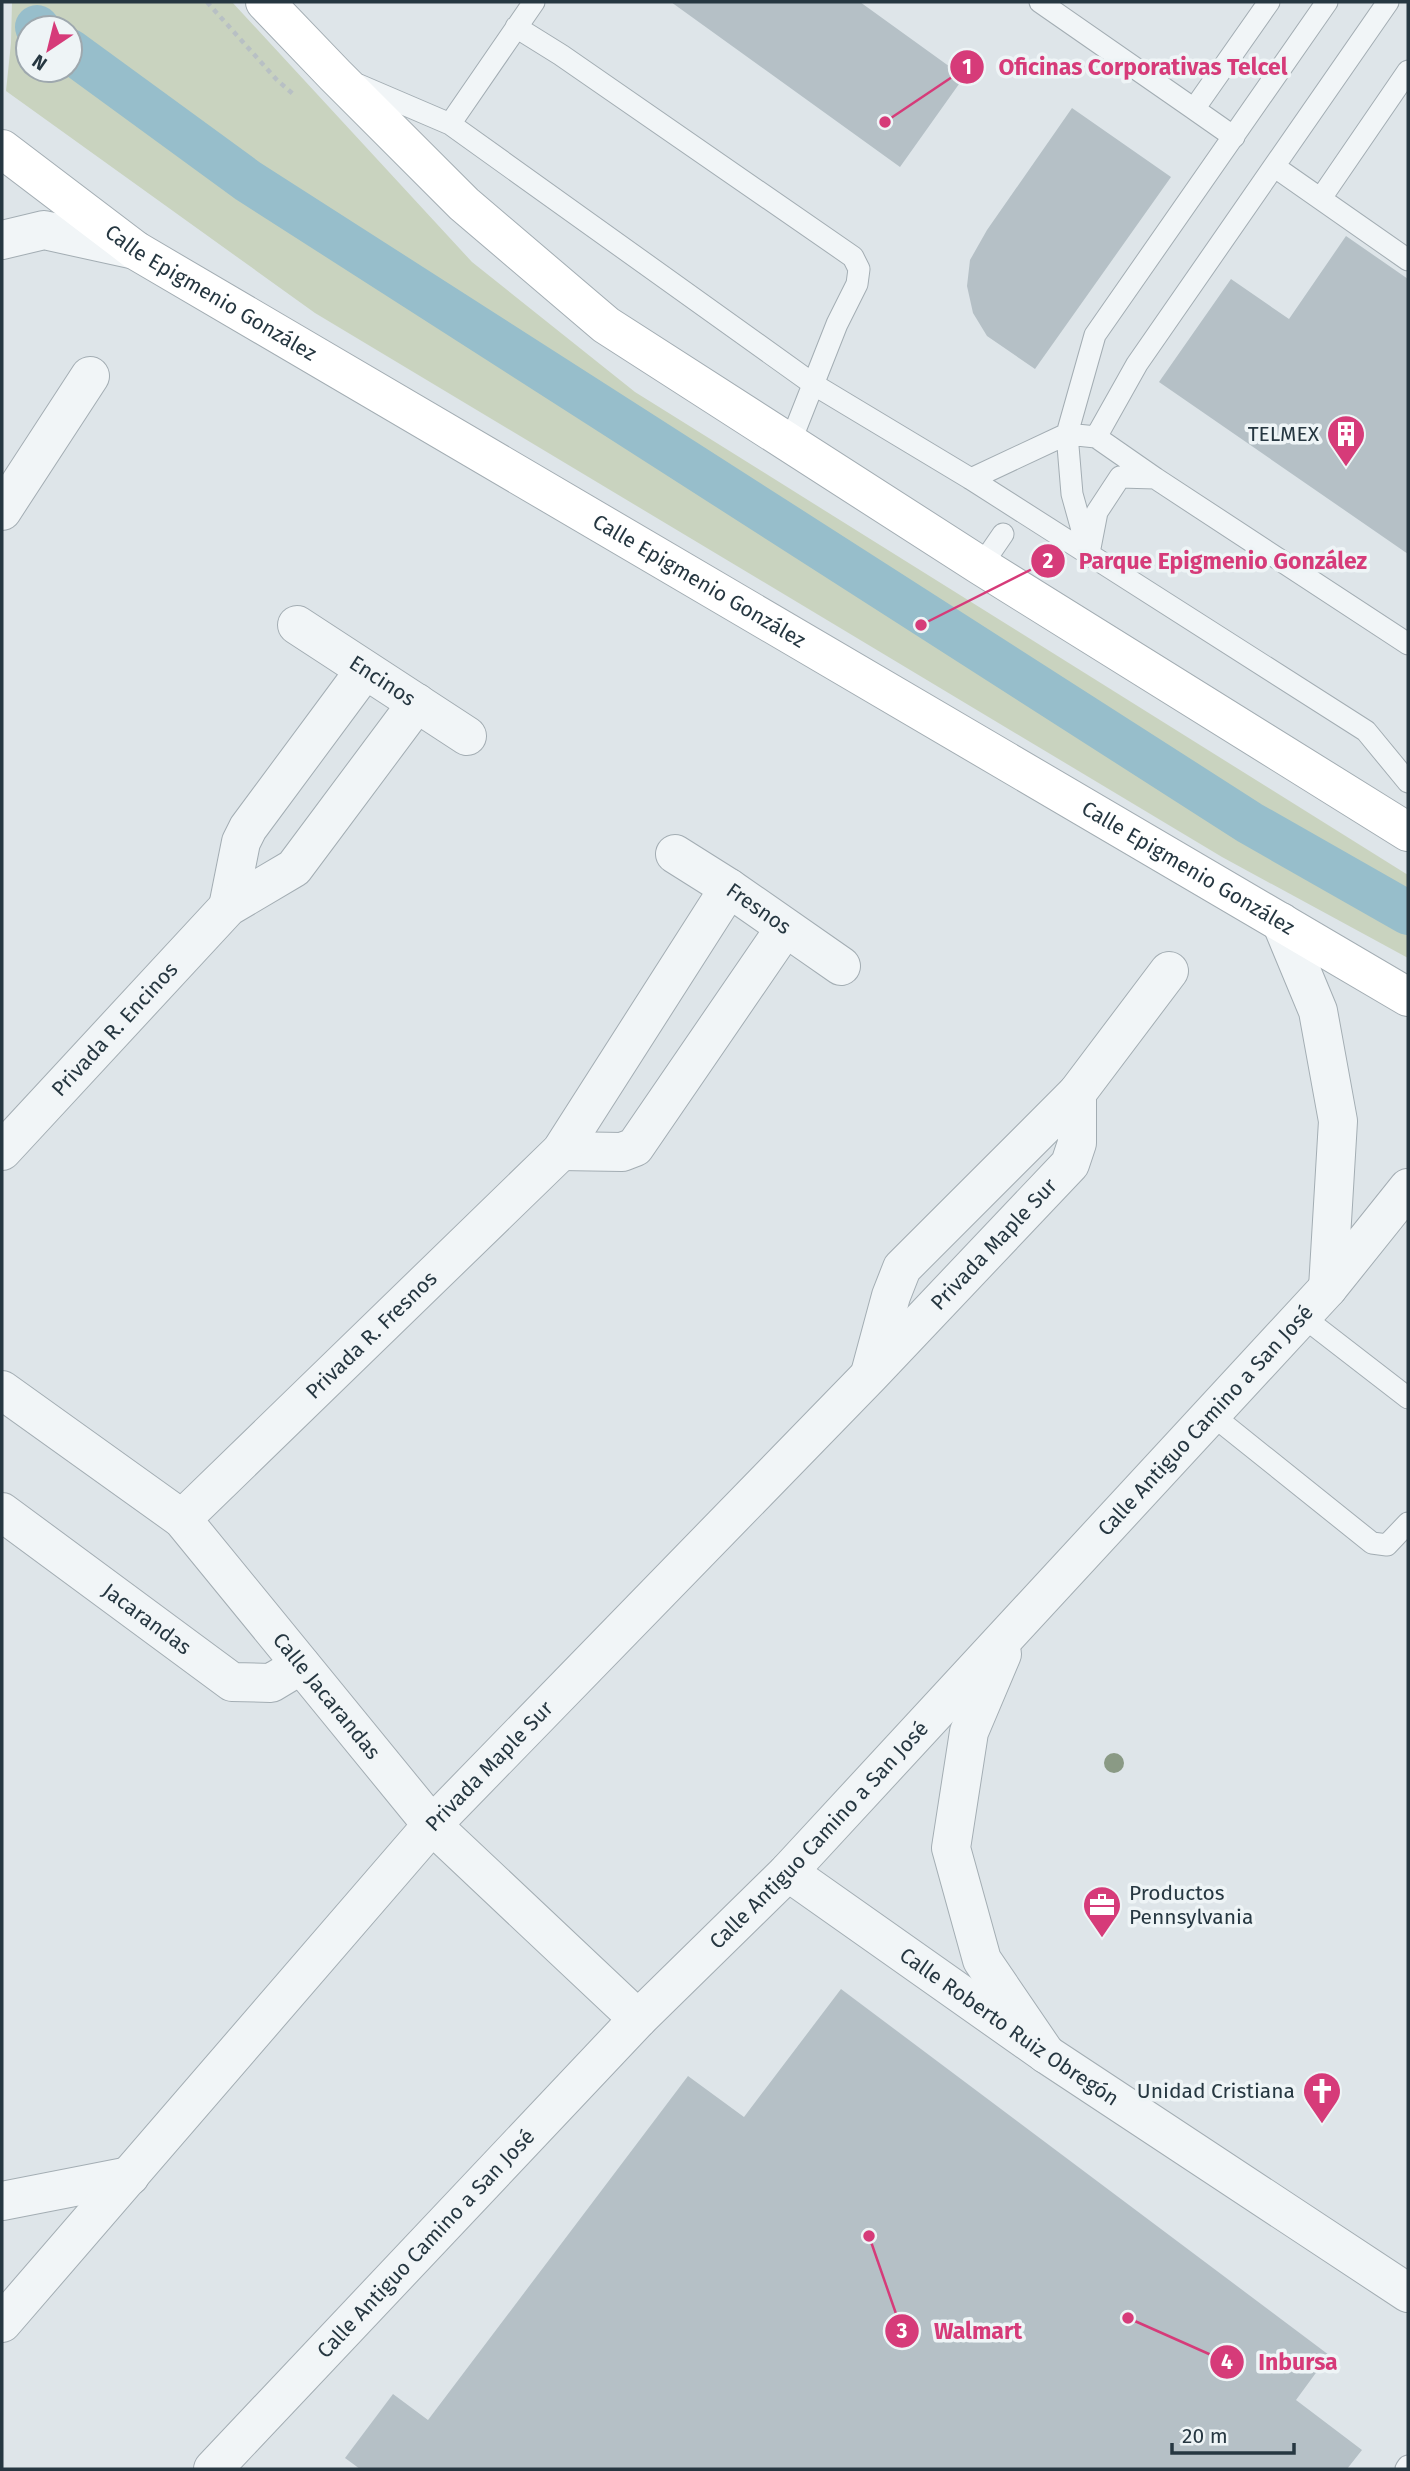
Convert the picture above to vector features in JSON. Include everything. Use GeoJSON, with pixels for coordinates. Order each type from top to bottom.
{"type":"FeatureCollection","features":[{"type":"Feature","properties":{"kind":"main road"},"geometry":{"type":"LineString","coordinates":[[265,2],[464,204],[606,325],[981,566],[1408,832]]}},
{"type":"Feature","properties":{"kind":"main road","name":"Calle Epigmenio González"},"geometry":{"type":"LineString","coordinates":[[2,149],[135,250],[1408,997]]}},
{"type":"Feature","properties":{"kind":"street"},"geometry":{"type":"LineString","coordinates":[[2,240],[44,230],[135,250]]}},
{"type":"Feature","properties":{"kind":"street"},"geometry":{"type":"LineString","coordinates":[[2,511],[90,376]]}},
{"type":"Feature","properties":{"kind":"street","name":"Encinos"},"geometry":{"type":"LineString","coordinates":[[297,625],[467,736]]}},
{"type":"Feature","properties":{"kind":"street"},"geometry":{"type":"LineString","coordinates":[[228,907],[241,842],[248,828],[365,670]]}},
{"type":"Feature","properties":{"kind":"street","name":"Privada R. Encinos"},"geometry":{"type":"LineString","coordinates":[[2,1151],[228,907],[294,868],[417,703]]}},
{"type":"Feature","properties":{"kind":"street","name":"Fresnos"},"geometry":{"type":"LineString","coordinates":[[675,854],[841,966]]}},
{"type":"Feature","properties":{"kind":"street","name":"Privada R. Fresnos"},"geometry":{"type":"LineString","coordinates":[[182,1519],[561,1151],[729,888]]}},
{"type":"Feature","properties":{"kind":"street"},"geometry":{"type":"LineString","coordinates":[[1281,922],[1318,1011],[1338,1121],[1328,1288]]}},
{"type":"Feature","properties":{"kind":"street"},"geometry":{"type":"LineString","coordinates":[[561,1151],[622,1152],[635,1147],[785,928]]}},
{"type":"Feature","properties":{"kind":"street","name":"Privada Maple Sur"},"geometry":{"type":"LineString","coordinates":[[870,1376],[891,1296],[902,1269],[1077,1093],[1169,971]]}},
{"type":"Feature","properties":{"kind":"street","name":"Privada Maple Sur"},"geometry":{"type":"LineString","coordinates":[[2,2323],[432,1825],[870,1376],[1070,1164],[1077,1143],[1077,1093]]}},
{"type":"Feature","properties":{"kind":"street","name":"Calle Antiguo Camino a San José"},"geometry":{"type":"LineString","coordinates":[[213,2469],[638,2019],[788,1872],[1328,1288],[1408,1188]]}},
{"type":"Feature","properties":{"kind":"street","name":"Calle Jacarandas"},"geometry":{"type":"LineString","coordinates":[[2,1390],[182,1519],[432,1825],[638,2019]]}},
{"type":"Feature","properties":{"kind":"street","name":"Jacarandas"},"geometry":{"type":"LineString","coordinates":[[2,1512],[232,1682],[271,1683],[301,1665]]}},
{"type":"Feature","properties":{"kind":"street"},"geometry":{"type":"LineString","coordinates":[[1012,1630],[968,1732],[951,1848],[982,1960],[1046,2054]]}},
{"type":"Feature","properties":{"kind":"street","name":"Calle Roberto Ruiz Obregón"},"geometry":{"type":"LineString","coordinates":[[788,1872],[1046,2054],[1408,2293]]}},
{"type":"Feature","properties":{"kind":"street"},"geometry":{"type":"LineString","coordinates":[[2,2201],[130,2176]]}},
{"type":"Feature","properties":{"kind":"lane"},"geometry":{"type":"LineString","coordinates":[[450,124],[534,2]]}},
{"type":"Feature","properties":{"kind":"lane"},"geometry":{"type":"LineString","coordinates":[[1040,2],[1234,136]]}},
{"type":"Feature","properties":{"kind":"lane"},"geometry":{"type":"LineString","coordinates":[[1194,109],[1269,2]]}},
{"type":"Feature","properties":{"kind":"lane"},"geometry":{"type":"LineString","coordinates":[[1089,555],[1072,494],[1067,434],[1095,335],[1327,2]]}},
{"type":"Feature","properties":{"kind":"lane"},"geometry":{"type":"LineString","coordinates":[[1096,437],[1137,364],[1388,2]]}},
{"type":"Feature","properties":{"kind":"lane"},"geometry":{"type":"LineString","coordinates":[[516,27],[561,55],[853,257],[859,269],[857,284],[837,324],[790,443]]}},
{"type":"Feature","properties":{"kind":"lane"},"geometry":{"type":"LineString","coordinates":[[1321,198],[1408,71]]}},
{"type":"Feature","properties":{"kind":"lane"},"geometry":{"type":"LineString","coordinates":[[335,75],[450,124],[813,384],[971,479],[1366,732],[1408,782]]}},
{"type":"Feature","properties":{"kind":"lane"},"geometry":{"type":"LineString","coordinates":[[1275,167],[1408,260]]}},
{"type":"Feature","properties":{"kind":"lane"},"geometry":{"type":"LineString","coordinates":[[971,479],[1067,434],[1096,437],[1408,644]]}},
{"type":"Feature","properties":{"kind":"lane"},"geometry":{"type":"LineString","coordinates":[[1089,555],[1097,512],[1120,477],[1155,478]]}},
{"type":"Feature","properties":{"kind":"lane"},"geometry":{"type":"LineString","coordinates":[[981,566],[1003,534]]}},
{"type":"Feature","properties":{"kind":"lane"},"geometry":{"type":"LineString","coordinates":[[1302,1316],[1408,1398]]}},
{"type":"Feature","properties":{"kind":"lane"},"geometry":{"type":"LineString","coordinates":[[1211,1415],[1372,1544],[1387,1545],[1408,1523]]}},
{"type":"Feature","properties":{"kind":"green space"},"geometry":{"type":"Polygon","coordinates":[[[12,2],[232,2],[472,262],[635,392],[1408,875],[1408,958],[1222,857],[315,313],[6,91],[12,2]]]}},
{"type":"Feature","properties":{"kind":"building"},"geometry":{"type":"Polygon","coordinates":[[[671,2],[860,2],[964,77],[900,167],[671,2]]]}},
{"type":"Feature","properties":{"kind":"building"},"geometry":{"type":"Polygon","coordinates":[[[1072,108],[1171,177],[1035,369],[987,336],[973,313],[967,286],[970,260],[987,230],[1072,108]]]}},
{"type":"Feature","properties":{"kind":"building","name":"TELMEX"},"geometry":{"type":"Polygon","coordinates":[[[1346,236],[1408,279],[1408,554],[1159,382],[1231,279],[1289,319],[1346,236]]]}},
{"type":"Feature","properties":{"kind":"building"},"geometry":{"type":"Polygon","coordinates":[[[841,1989],[1329,2355],[1296,2400],[1362,2450],[1347,2469],[360,2469],[345,2458],[393,2394],[428,2420],[688,2076],[744,2117],[841,1989]]]}},
{"type":"Feature","properties":{"kind":"waterway"},"geometry":{"type":"LineString","coordinates":[[84,61],[248,181],[1250,823],[1408,913]]}},
{"type":"Feature","properties":{"kind":"place","name":"Oficinas Corporativas Telcel"},"geometry":{"type":"Point","coordinates":[885,122]}},
{"type":"Feature","properties":{"kind":"place","name":"TELMEX"},"geometry":{"type":"Point","coordinates":[1346,468]}},
{"type":"Feature","properties":{"kind":"place","name":"Parque Epigmenio González"},"geometry":{"type":"Point","coordinates":[921,625]}},
{"type":"Feature","properties":{"kind":"place","name":"Productos Pennsylvania"},"geometry":{"type":"Point","coordinates":[1102,1939]}},
{"type":"Feature","properties":{"kind":"place","name":"Unidad Cristiana"},"geometry":{"type":"Point","coordinates":[1322,2125]}},
{"type":"Feature","properties":{"kind":"place","name":"Walmart"},"geometry":{"type":"Point","coordinates":[869,2236]}},
{"type":"Feature","properties":{"kind":"place","name":"Inbursa"},"geometry":{"type":"Point","coordinates":[1128,2318]}}]}
